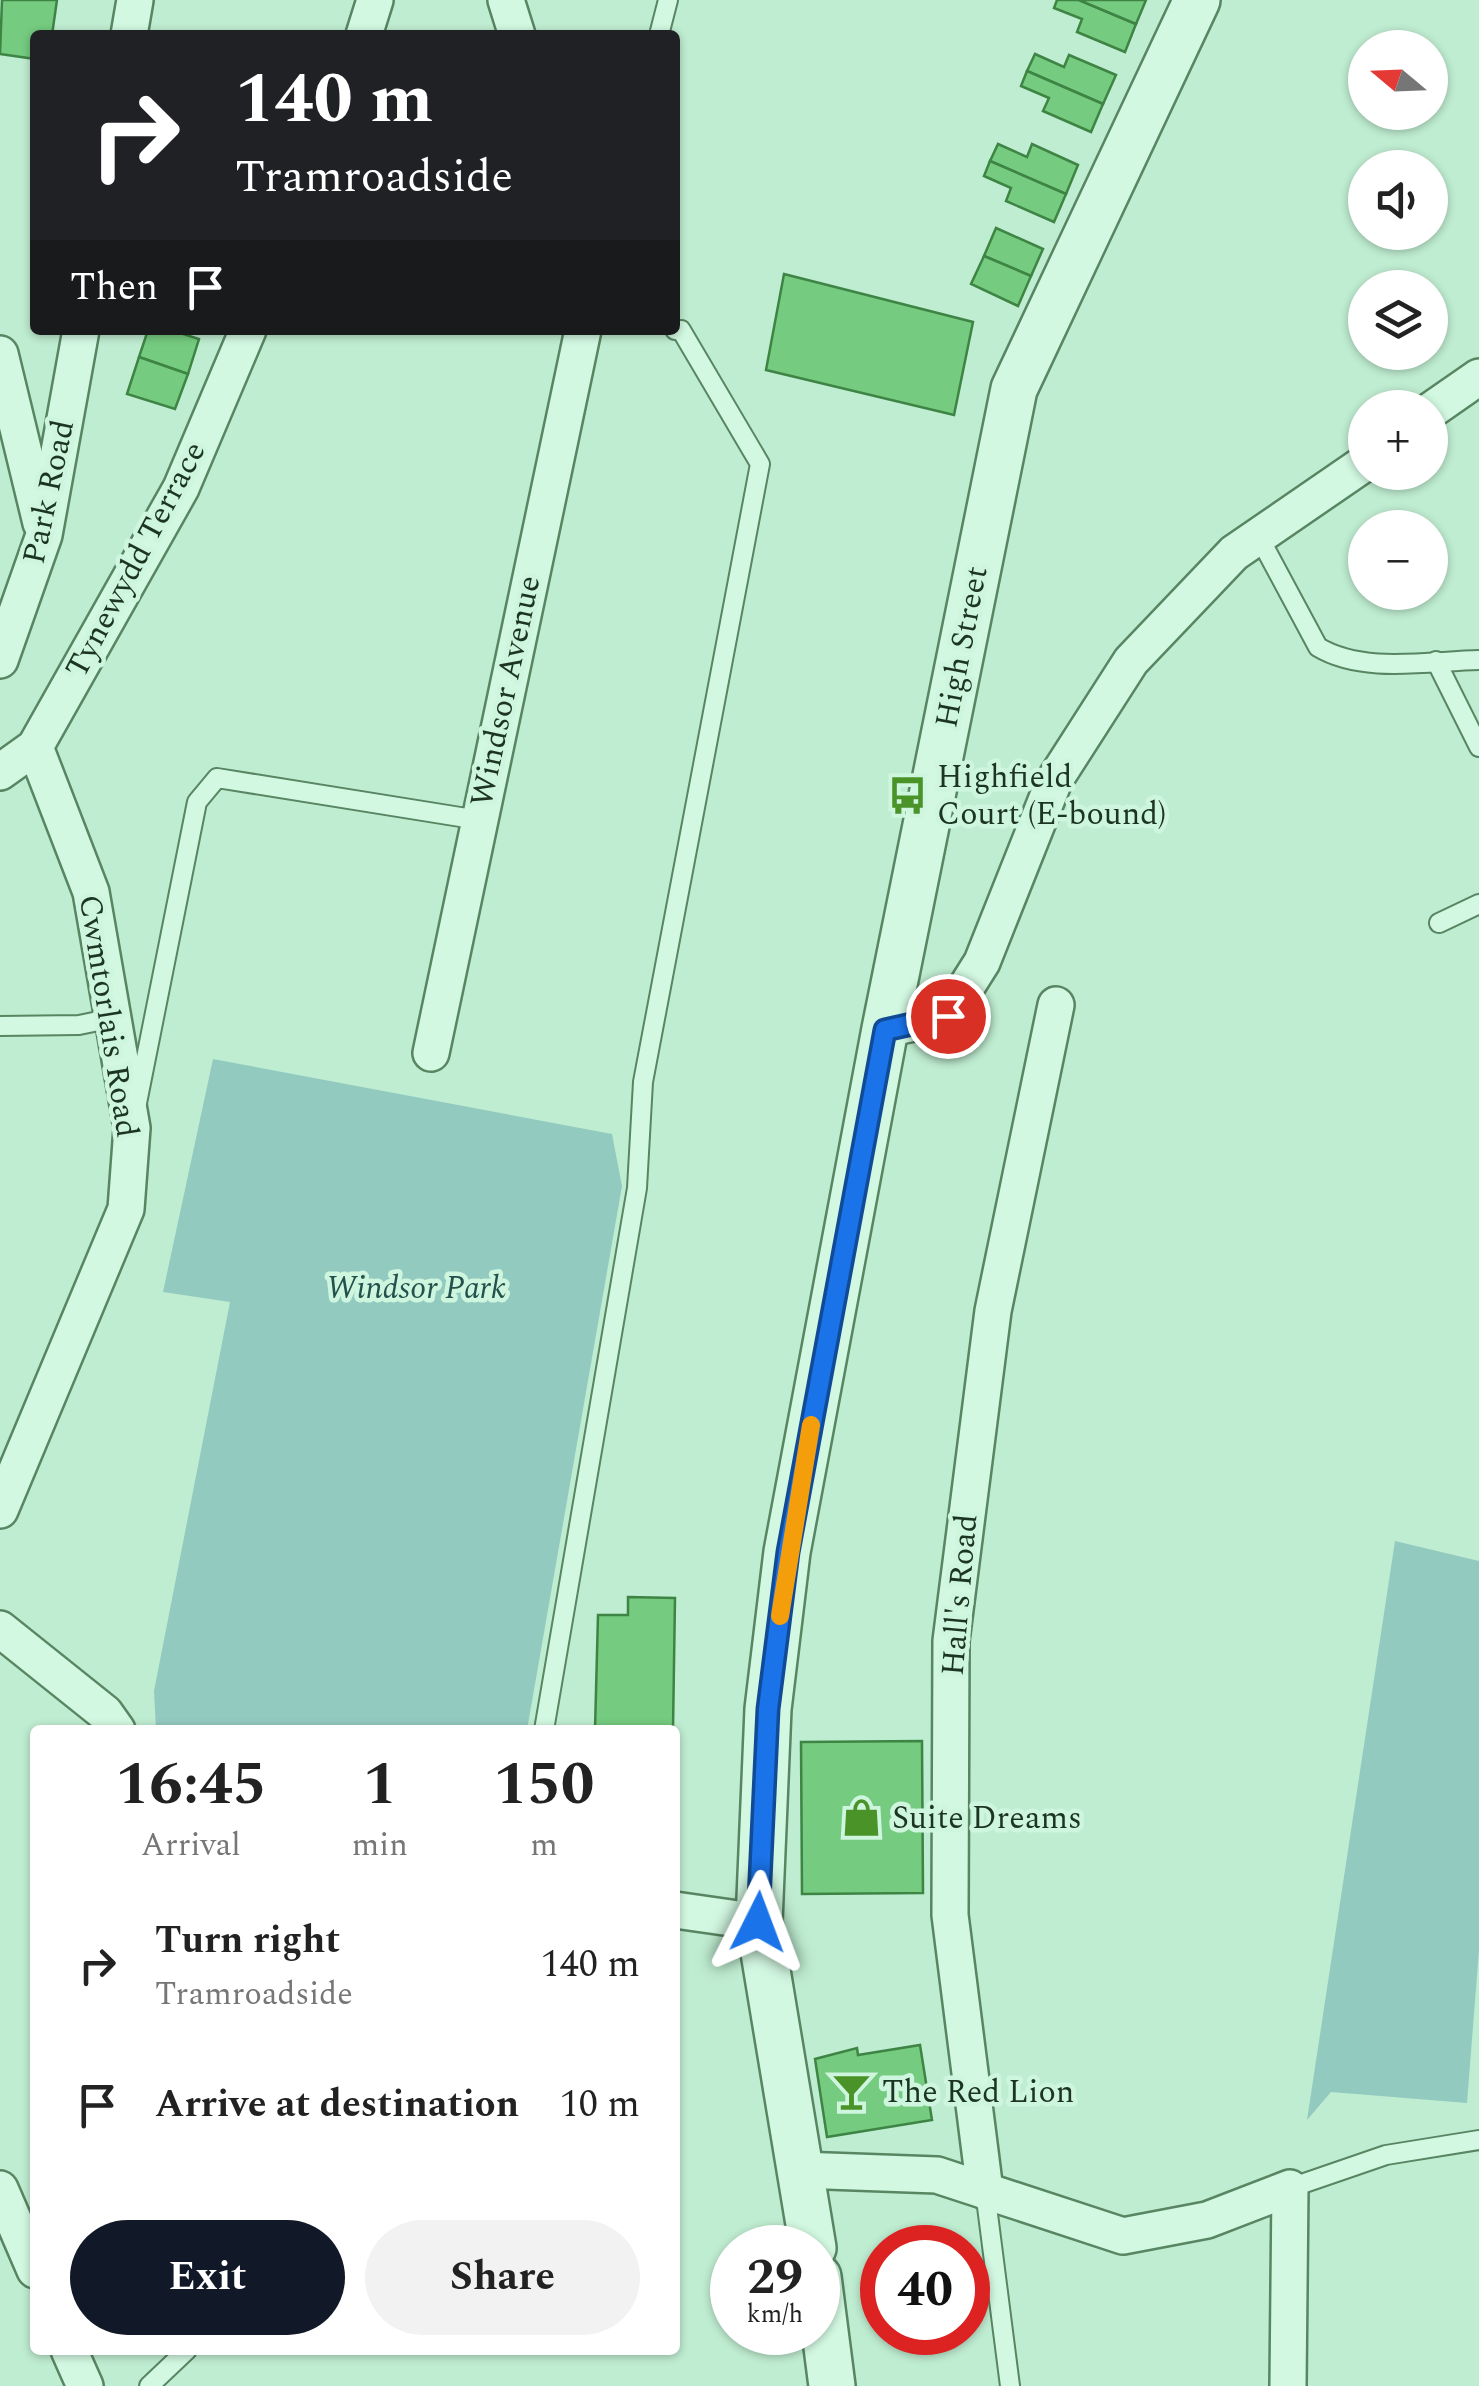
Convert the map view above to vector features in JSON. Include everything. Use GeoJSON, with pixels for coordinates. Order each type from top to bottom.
{"type":"FeatureCollection","features":[{"type":"Feature","properties":{"kind":"street"},"geometry":{"type":"LineString","coordinates":[[131,30],[135,0]]}},
{"type":"Feature","properties":{"kind":"street"},"geometry":{"type":"LineString","coordinates":[[366,30],[375,0]]}},
{"type":"Feature","properties":{"kind":"street"},"geometry":{"type":"LineString","coordinates":[[506,0],[515,30]]}},
{"type":"Feature","properties":{"kind":"street","name":"High Street"},"geometry":{"type":"LineString","coordinates":[[809,2225],[758,1922],[768,1709],[788,1552],[885,1030],[1014,389],[1197,0]]}},
{"type":"Feature","properties":{"kind":"street","name":"Park Road"},"geometry":{"type":"LineString","coordinates":[[3,656],[44,535],[80,335]]}},
{"type":"Feature","properties":{"kind":"street","name":"Tynewydd Terrace"},"geometry":{"type":"LineString","coordinates":[[0,772],[36,747],[181,488],[246,335]]}},
{"type":"Feature","properties":{"kind":"street","name":"Windsor Avenue"},"geometry":{"type":"LineString","coordinates":[[430,1053],[582,335]]}},
{"type":"Feature","properties":{"kind":"street"},"geometry":{"type":"LineString","coordinates":[[0,354],[44,535]]}},
{"type":"Feature","properties":{"kind":"street"},"geometry":{"type":"LineString","coordinates":[[1448,398],[1479,378]]}},
{"type":"Feature","properties":{"kind":"street"},"geometry":{"type":"LineString","coordinates":[[885,1030],[948,1016],[982,962],[1054,781],[1131,660],[1234,553],[1348,475]]}},
{"type":"Feature","properties":{"kind":"street","name":"Cwmtorlais Road"},"geometry":{"type":"LineString","coordinates":[[4,1492],[126,1209],[132,1128],[91,892],[36,747]]}},
{"type":"Feature","properties":{"kind":"street","name":"Hall's Road"},"geometry":{"type":"LineString","coordinates":[[985,2191],[950,1916],[951,1640],[992,1311],[1056,1005]]}},
{"type":"Feature","properties":{"kind":"street"},"geometry":{"type":"LineString","coordinates":[[0,1630],[106,1713],[114,1725]]}},
{"type":"Feature","properties":{"kind":"street"},"geometry":{"type":"LineString","coordinates":[[680,1911],[758,1922]]}},
{"type":"Feature","properties":{"kind":"street"},"geometry":{"type":"LineString","coordinates":[[800,2170],[938,2175],[1124,2236],[1208,2220],[1290,2188],[1288,2386]]}},
{"type":"Feature","properties":{"kind":"street"},"geometry":{"type":"LineString","coordinates":[[0,2189],[30,2258]]}},
{"type":"Feature","properties":{"kind":"street"},"geometry":{"type":"LineString","coordinates":[[72,2355],[85,2386]]}},
{"type":"Feature","properties":{"kind":"street"},"geometry":{"type":"LineString","coordinates":[[828,2355],[832,2386]]}},
{"type":"Feature","properties":{"kind":"lane"},"geometry":{"type":"LineString","coordinates":[[660,30],[668,0]]}},
{"type":"Feature","properties":{"kind":"lane"},"geometry":{"type":"LineString","coordinates":[[545,1725],[637,1188],[643,1082],[760,464],[680,330]]}},
{"type":"Feature","properties":{"kind":"lane"},"geometry":{"type":"LineString","coordinates":[[1258,536],[1318,647],[1336,658],[1359,662],[1479,660]]}},
{"type":"Feature","properties":{"kind":"lane"},"geometry":{"type":"LineString","coordinates":[[1436,661],[1479,747]]}},
{"type":"Feature","properties":{"kind":"lane"},"geometry":{"type":"LineString","coordinates":[[132,1128],[197,802],[217,778],[479,820]]}},
{"type":"Feature","properties":{"kind":"lane"},"geometry":{"type":"LineString","coordinates":[[1439,923],[1479,904]]}},
{"type":"Feature","properties":{"kind":"lane"},"geometry":{"type":"LineString","coordinates":[[0,1026],[79,1024],[113,1018]]}},
{"type":"Feature","properties":{"kind":"lane"},"geometry":{"type":"LineString","coordinates":[[1290,2188],[1386,2155],[1479,2140]]}},
{"type":"Feature","properties":{"kind":"lane"},"geometry":{"type":"LineString","coordinates":[[985,2191],[1010,2386]]}},
{"type":"Feature","properties":{"kind":"lane"},"geometry":{"type":"LineString","coordinates":[[149,2386],[182,2355]]}},
{"type":"Feature","properties":{"kind":"green space","name":"Windsor Park"},"geometry":{"type":"Polygon","coordinates":[[[213,1059],[612,1134],[622,1186],[528,1725],[156,1725],[154,1691],[230,1302],[163,1292],[213,1059]]]}},
{"type":"Feature","properties":{"kind":"green space"},"geometry":{"type":"Polygon","coordinates":[[[1395,1541],[1479,1561],[1479,1950],[1467,2103],[1331,2092],[1307,2120],[1395,1541]]]}},
{"type":"Feature","properties":{"kind":"building"},"geometry":{"type":"Polygon","coordinates":[[[2,0],[57,0],[53,30],[30,30],[30,58],[0,54],[2,0]]]}},
{"type":"Feature","properties":{"kind":"building"},"geometry":{"type":"Polygon","coordinates":[[[1057,0],[1079,0],[1136,24],[1125,52],[1077,32],[1082,19],[1054,8],[1057,0]]]}},
{"type":"Feature","properties":{"kind":"building"},"geometry":{"type":"Polygon","coordinates":[[[1079,0],[1146,0],[1136,24],[1079,0]]]}},
{"type":"Feature","properties":{"kind":"building"},"geometry":{"type":"Polygon","coordinates":[[[1035,54],[1064,67],[1069,55],[1116,75],[1103,104],[1027,71],[1035,54]]]}},
{"type":"Feature","properties":{"kind":"building"},"geometry":{"type":"Polygon","coordinates":[[[1027,71],[1103,104],[1091,132],[1043,111],[1049,98],[1021,86],[1027,71]]]}},
{"type":"Feature","properties":{"kind":"building"},"geometry":{"type":"Polygon","coordinates":[[[998,144],[1027,157],[1032,144],[1078,165],[1066,194],[990,161],[998,144]]]}},
{"type":"Feature","properties":{"kind":"building"},"geometry":{"type":"Polygon","coordinates":[[[990,161],[1066,194],[1054,222],[1006,201],[1011,188],[984,176],[990,161]]]}},
{"type":"Feature","properties":{"kind":"building"},"geometry":{"type":"Polygon","coordinates":[[[996,228],[1043,249],[1031,276],[984,256],[996,228]]]}},
{"type":"Feature","properties":{"kind":"building"},"geometry":{"type":"Polygon","coordinates":[[[984,256],[1031,276],[1018,306],[971,284],[984,256]]]}},
{"type":"Feature","properties":{"kind":"building"},"geometry":{"type":"Polygon","coordinates":[[[784,274],[973,322],[954,415],[766,370],[784,274]]]}},
{"type":"Feature","properties":{"kind":"building"},"geometry":{"type":"Polygon","coordinates":[[[146,335],[187,335],[199,339],[188,374],[139,357],[146,335]]]}},
{"type":"Feature","properties":{"kind":"building"},"geometry":{"type":"Polygon","coordinates":[[[139,357],[188,374],[175,409],[127,394],[139,357]]]}},
{"type":"Feature","properties":{"kind":"building"},"geometry":{"type":"Polygon","coordinates":[[[628,1597],[675,1598],[673,1725],[595,1725],[598,1615],[628,1615],[628,1597]]]}},
{"type":"Feature","properties":{"kind":"building","name":"Suite Dreams"},"geometry":{"type":"Polygon","coordinates":[[[922,1741],[923,1893],[802,1894],[801,1742],[922,1741]]]}},
{"type":"Feature","properties":{"kind":"building"},"geometry":{"type":"Polygon","coordinates":[[[920,2045],[932,2120],[827,2137],[815,2059],[857,2048],[858,2055],[920,2045]]]}},
{"type":"Feature","properties":{"kind":"slow traffic"},"geometry":{"type":"LineString","coordinates":[[780,1616],[811,1425]]}},
{"type":"Feature","properties":{"kind":"place","name":"Highfield Court (E-bound)"},"geometry":{"type":"Point","coordinates":[907,795]}},
{"type":"Feature","properties":{"kind":"place","name":"Suite Dreams"},"geometry":{"type":"Point","coordinates":[862,1818]}},
{"type":"Feature","properties":{"kind":"place","name":"The Red Lion"},"geometry":{"type":"Point","coordinates":[852,2092]}},
{"type":"Feature","properties":{"kind":"route"},"geometry":{"type":"LineString","coordinates":[[758,1922],[768,1709],[788,1552],[885,1030],[948,1016]]}}]}
